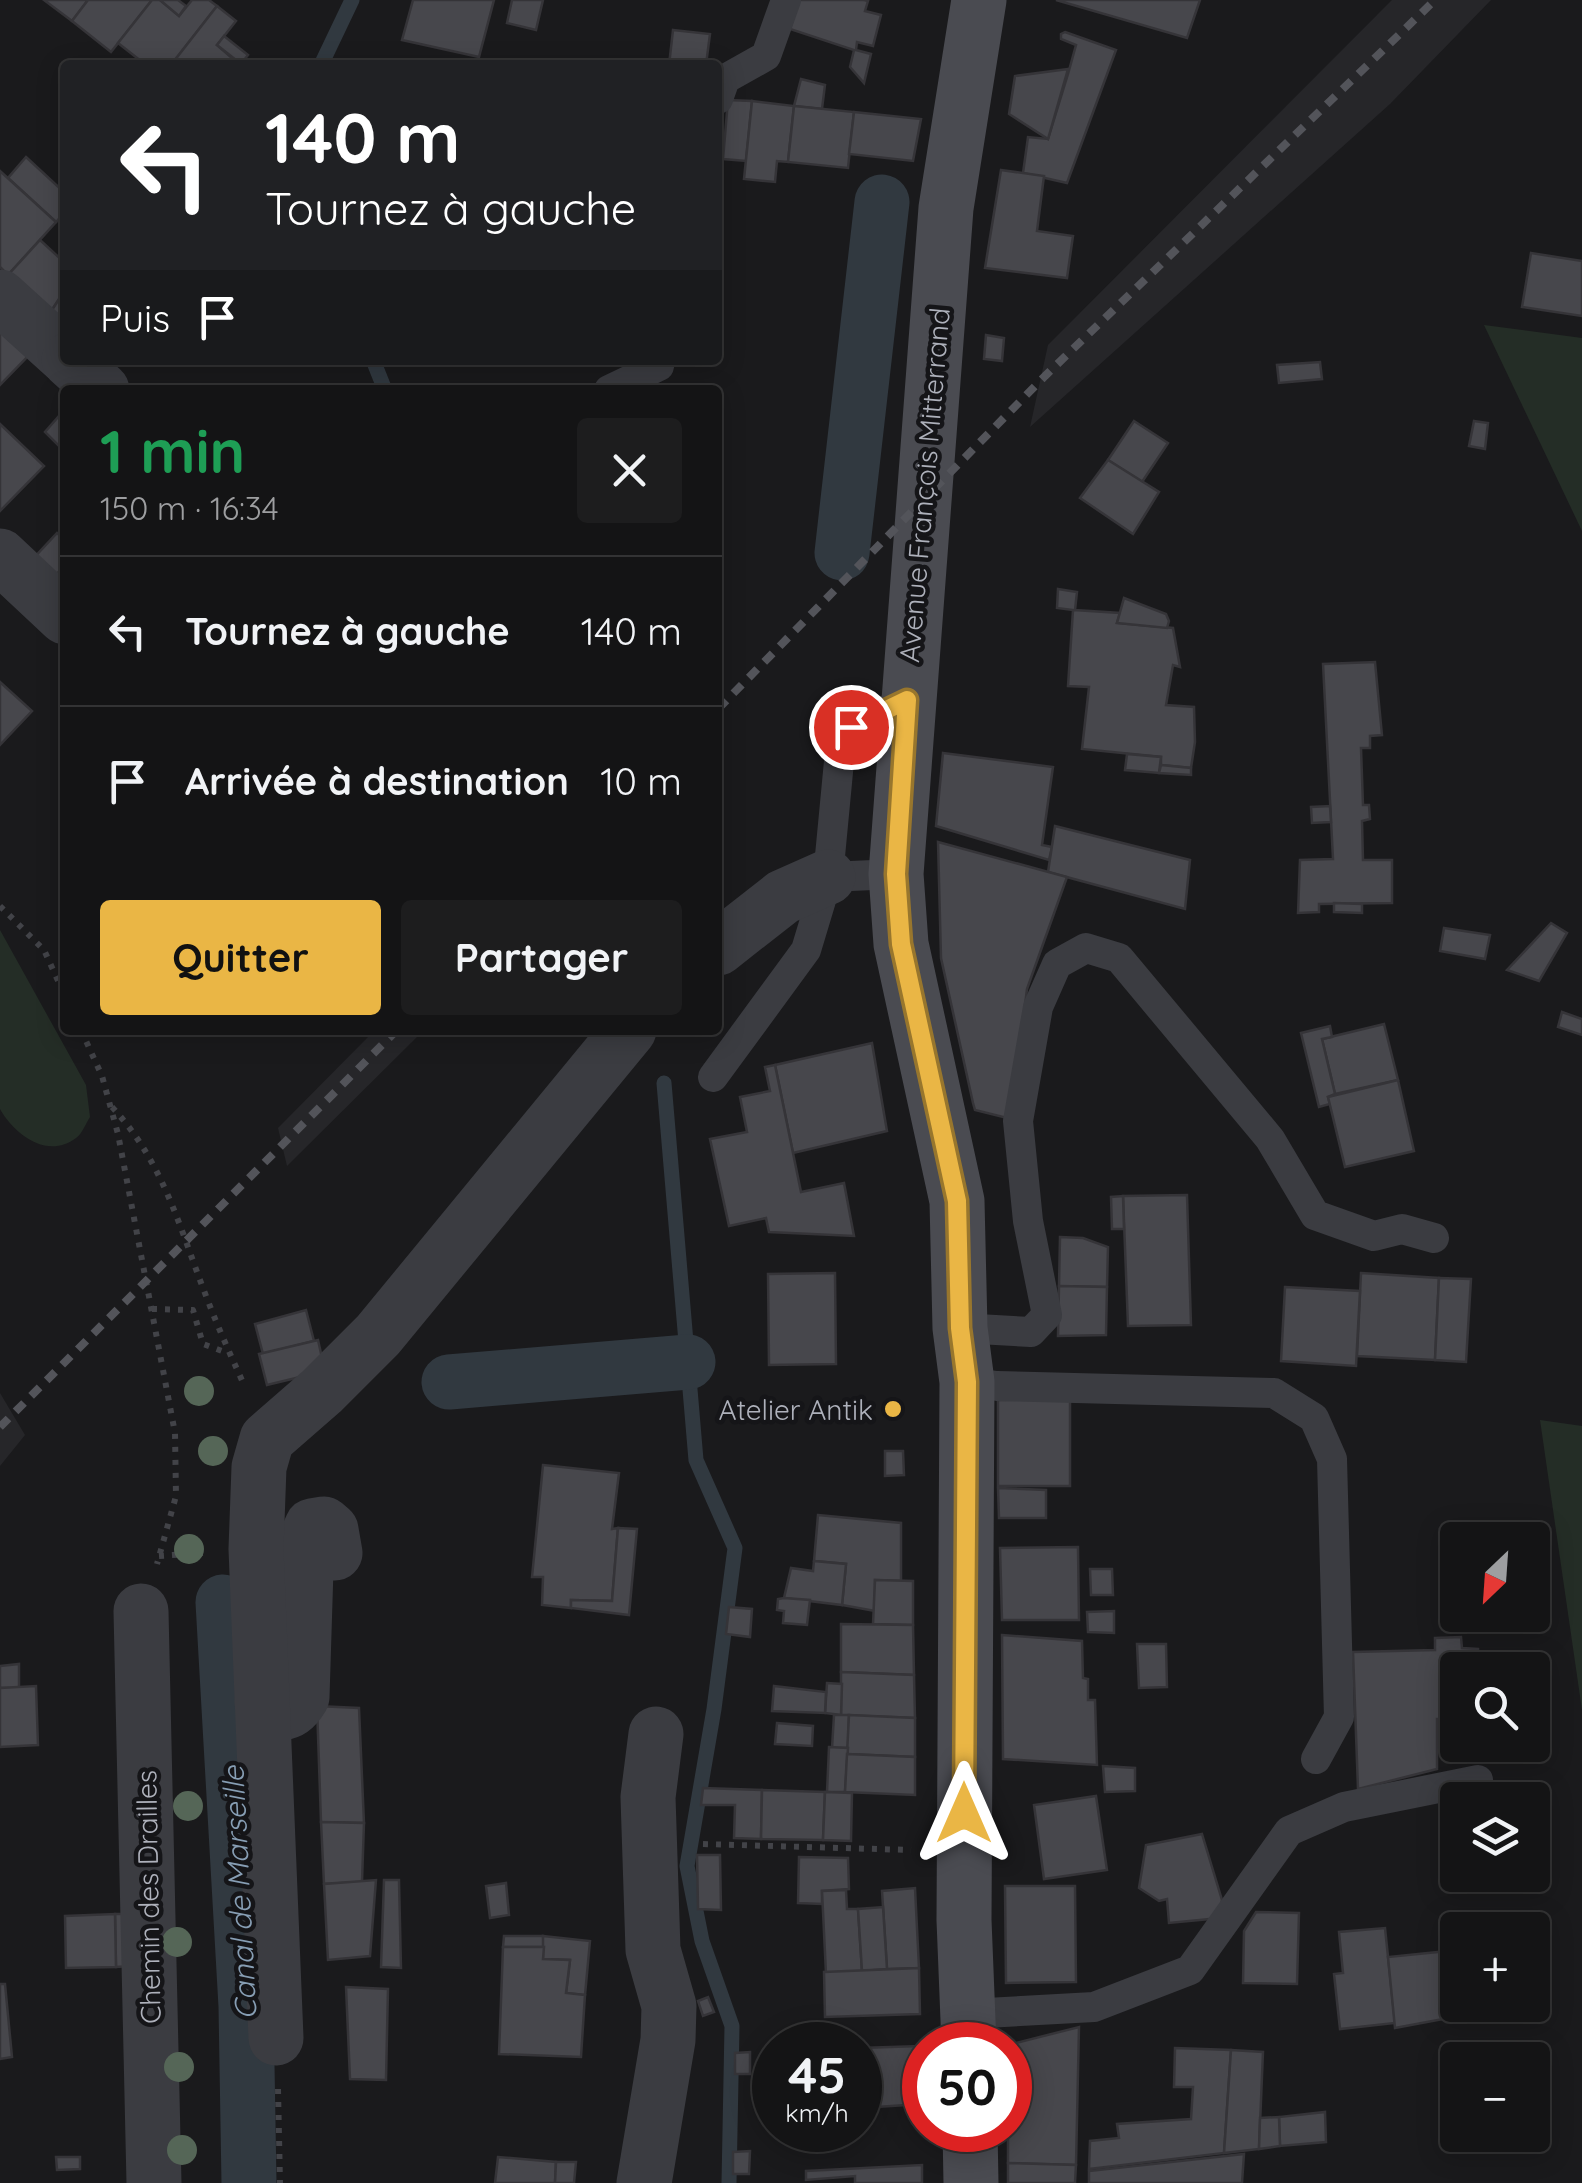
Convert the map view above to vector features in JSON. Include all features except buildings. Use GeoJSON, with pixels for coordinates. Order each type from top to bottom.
{"type":"FeatureCollection","features":[{"type":"Feature","properties":{"kind":"main road","name":"Avenue François Mitterrand"},"geometry":{"type":"LineString","coordinates":[[969,2022],[964,1852],[967,1382],[960,1328],[957,1201],[901,944],[896,874],[946,208],[979,0]]}},
{"type":"Feature","properties":{"kind":"main road"},"geometry":{"type":"LineString","coordinates":[[970,2152],[971,2183]]}},
{"type":"Feature","properties":{"kind":"street"},"geometry":{"type":"LineString","coordinates":[[0,297],[60,352]]}},
{"type":"Feature","properties":{"kind":"street"},"geometry":{"type":"LineString","coordinates":[[75,365],[97,385]]}},
{"type":"Feature","properties":{"kind":"street"},"geometry":{"type":"LineString","coordinates":[[0,556],[60,612]]}},
{"type":"Feature","properties":{"kind":"street"},"geometry":{"type":"LineString","coordinates":[[722,945],[783,897],[828,877]]}},
{"type":"Feature","properties":{"kind":"street"},"geometry":{"type":"LineString","coordinates":[[276,2038],[262,1702],[235,1551],[267,1438],[378,1335],[625,1035]]}},
{"type":"Feature","properties":{"kind":"street"},"geometry":{"type":"LineString","coordinates":[[262,1702],[275,1713],[286,1713],[296,1708],[302,1698],[308,1537],[312,1526],[324,1524],[331,1530],[335,1553]]}},
{"type":"Feature","properties":{"kind":"street","name":"Chemin des Drailles"},"geometry":{"type":"LineString","coordinates":[[141,1611],[154,2183]]}},
{"type":"Feature","properties":{"kind":"street"},"geometry":{"type":"LineString","coordinates":[[644,2183],[668,2040],[669,2006],[653,1950],[648,1797],[656,1734]]}},
{"type":"Feature","properties":{"kind":"lane"},"geometry":{"type":"LineString","coordinates":[[722,88],[725,79],[766,56],[786,0]]}},
{"type":"Feature","properties":{"kind":"lane"},"geometry":{"type":"LineString","coordinates":[[619,385],[659,365]]}},
{"type":"Feature","properties":{"kind":"lane"},"geometry":{"type":"LineString","coordinates":[[712,1076],[806,950],[828,877],[840,751],[851,727],[907,700]]}},
{"type":"Feature","properties":{"kind":"lane"},"geometry":{"type":"LineString","coordinates":[[828,877],[896,874]]}},
{"type":"Feature","properties":{"kind":"lane"},"geometry":{"type":"LineString","coordinates":[[960,1328],[1031,1332],[1047,1315],[1028,1221],[1018,1121],[1038,1007],[1056,964],[1086,948],[1119,958],[1270,1138],[1315,1215],[1374,1236],[1402,1229],[1434,1238]]}},
{"type":"Feature","properties":{"kind":"lane"},"geometry":{"type":"LineString","coordinates":[[967,1382],[1274,1393],[1314,1418],[1332,1459],[1338,1717],[1316,1759]]}},
{"type":"Feature","properties":{"kind":"lane"},"geometry":{"type":"LineString","coordinates":[[1012,2022],[1094,2007],[1190,1970],[1289,1832],[1344,1807],[1478,1780]]}},
{"type":"Feature","properties":{"kind":"path"},"geometry":{"type":"LineString","coordinates":[[0,906],[44,950],[60,985]]}},
{"type":"Feature","properties":{"kind":"path"},"geometry":{"type":"LineString","coordinates":[[82,1035],[102,1076],[118,1134],[176,1433],[176,1496],[159,1556],[235,1551]]}},
{"type":"Feature","properties":{"kind":"path"},"geometry":{"type":"LineString","coordinates":[[108,1103],[135,1132],[173,1201],[207,1299],[267,1438]]}},
{"type":"Feature","properties":{"kind":"path"},"geometry":{"type":"LineString","coordinates":[[152,1309],[192,1310],[203,1344],[231,1355]]}},
{"type":"Feature","properties":{"kind":"path"},"geometry":{"type":"LineString","coordinates":[[702,1844],[964,1852]]}},
{"type":"Feature","properties":{"kind":"path"},"geometry":{"type":"LineString","coordinates":[[276,2038],[280,2183]]}},
{"type":"Feature","properties":{"kind":"shaded area"},"geometry":{"type":"Polygon","coordinates":[[[1392,0],[1491,0],[1390,104],[1030,427],[1048,345],[1392,0]]]}},
{"type":"Feature","properties":{"kind":"shaded area"},"geometry":{"type":"Polygon","coordinates":[[[1484,325],[1582,338],[1582,531],[1484,325]]]}},
{"type":"Feature","properties":{"kind":"shaded area"},"geometry":{"type":"Polygon","coordinates":[[[0,930],[86,1085],[90,1117],[78,1136],[65,1144],[32,1141],[0,1109],[0,930]]]}},
{"type":"Feature","properties":{"kind":"shaded area"},"geometry":{"type":"Polygon","coordinates":[[[370,1035],[419,1035],[287,1166],[278,1128],[370,1035]]]}},
{"type":"Feature","properties":{"kind":"shaded area"},"geometry":{"type":"Polygon","coordinates":[[[0,1393],[25,1435],[0,1466],[0,1393]]]}},
{"type":"Feature","properties":{"kind":"shaded area"},"geometry":{"type":"Polygon","coordinates":[[[1540,1420],[1582,1426],[1582,1710],[1540,1420]]]}},
{"type":"Feature","properties":{"kind":"waterway"},"geometry":{"type":"LineString","coordinates":[[323,60],[352,0]]}},
{"type":"Feature","properties":{"kind":"waterway"},"geometry":{"type":"LineString","coordinates":[[842,553],[882,202]]}},
{"type":"Feature","properties":{"kind":"waterway"},"geometry":{"type":"LineString","coordinates":[[375,365],[383,385]]}},
{"type":"Feature","properties":{"kind":"waterway"},"geometry":{"type":"LineString","coordinates":[[664,1083],[696,1460],[735,1548],[714,1709],[687,1866],[702,1941],[732,2026],[729,2183]]}},
{"type":"Feature","properties":{"kind":"waterway"},"geometry":{"type":"LineString","coordinates":[[449,1382],[688,1362]]}},
{"type":"Feature","properties":{"kind":"waterway","name":"Canal de Marseille"},"geometry":{"type":"LineString","coordinates":[[223,1602],[246,2006],[249,2183]]}},
{"type":"Feature","properties":{"kind":"railway"},"geometry":{"type":"LineString","coordinates":[[722,705],[1045,376],[1435,0]]}},
{"type":"Feature","properties":{"kind":"railway"},"geometry":{"type":"LineString","coordinates":[[0,1427],[392,1035]]}},
{"type":"Feature","properties":{"kind":"place","name":"Atelier Antik"},"geometry":{"type":"Point","coordinates":[893,1409]}},
{"type":"Feature","properties":{"kind":"route"},"geometry":{"type":"LineString","coordinates":[[851,727],[907,700],[896,874],[901,944],[957,1201],[960,1328],[967,1382],[964,1813]]}}]}
